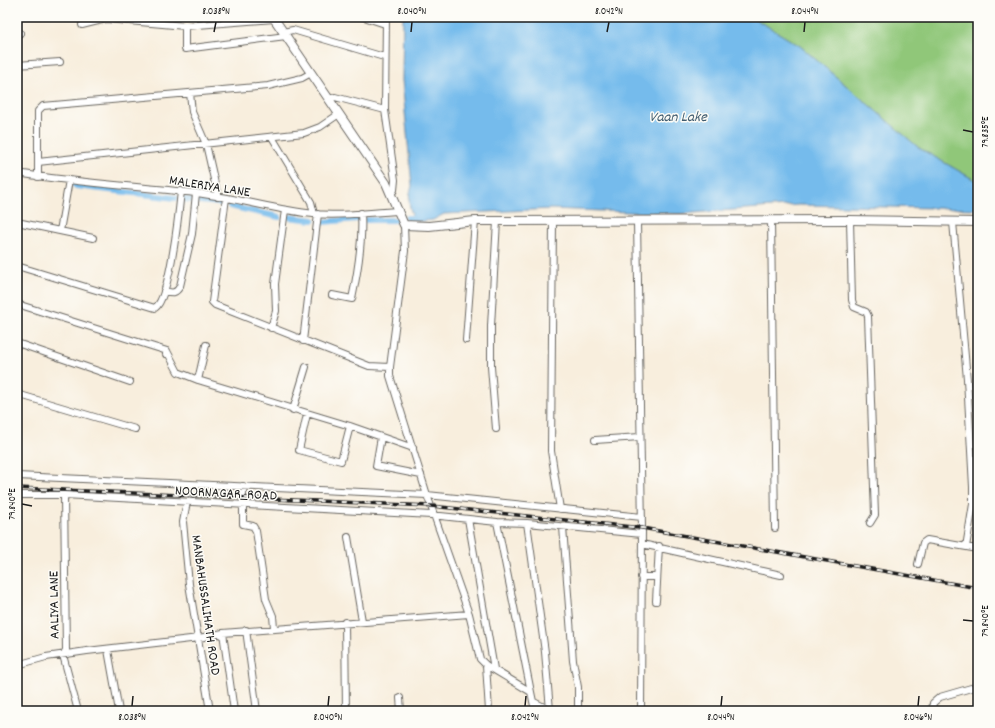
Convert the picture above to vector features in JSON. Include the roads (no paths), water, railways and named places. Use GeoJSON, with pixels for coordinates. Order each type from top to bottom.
{"type":"FeatureCollection","features":[{"type":"Feature","properties":{"kind":"street"},"geometry":{"type":"LineString","coordinates":[[364,17],[385,24]]}},
{"type":"Feature","properties":{"kind":"street"},"geometry":{"type":"LineString","coordinates":[[386,17],[384,57],[385,110],[395,180],[394,190],[391,194]]}},
{"type":"Feature","properties":{"kind":"street"},"geometry":{"type":"LineString","coordinates":[[82,26],[106,19],[185,26],[273,18],[386,183],[404,225],[405,251],[390,376],[421,475],[469,614],[477,652],[480,659],[532,692]]}},
{"type":"Feature","properties":{"kind":"street"},"geometry":{"type":"LineString","coordinates":[[185,26],[185,48],[285,34],[293,30],[384,57]]}},
{"type":"Feature","properties":{"kind":"street"},"geometry":{"type":"LineString","coordinates":[[17,65],[60,62]]}},
{"type":"Feature","properties":{"kind":"street"},"geometry":{"type":"LineString","coordinates":[[38,177],[38,111],[42,106],[283,84],[302,78],[311,73]]}},
{"type":"Feature","properties":{"kind":"street"},"geometry":{"type":"LineString","coordinates":[[190,93],[192,112],[206,144],[218,197]]}},
{"type":"Feature","properties":{"kind":"street"},"geometry":{"type":"LineString","coordinates":[[329,99],[335,97],[385,110]]}},
{"type":"Feature","properties":{"kind":"street"},"geometry":{"type":"LineString","coordinates":[[38,162],[304,133],[320,126],[339,114]]}},
{"type":"Feature","properties":{"kind":"street"},"geometry":{"type":"LineString","coordinates":[[272,137],[311,202],[316,214],[303,341]]}},
{"type":"Feature","properties":{"kind":"street","name":"MALERIYA LANE"},"geometry":{"type":"LineString","coordinates":[[17,173],[38,177],[196,193],[285,210],[316,214],[399,211]]}},
{"type":"Feature","properties":{"kind":"street"},"geometry":{"type":"LineString","coordinates":[[60,231],[69,180]]}},
{"type":"Feature","properties":{"kind":"street"},"geometry":{"type":"LineString","coordinates":[[17,266],[155,308],[159,305],[164,291],[175,239],[181,191]]}},
{"type":"Feature","properties":{"kind":"street"},"geometry":{"type":"LineString","coordinates":[[164,291],[172,293],[178,291],[180,286],[192,234],[196,193]]}},
{"type":"Feature","properties":{"kind":"street"},"geometry":{"type":"LineString","coordinates":[[226,198],[212,302],[215,305],[271,328],[369,366],[390,367]]}},
{"type":"Feature","properties":{"kind":"street"},"geometry":{"type":"LineString","coordinates":[[271,328],[276,311],[275,284],[285,210]]}},
{"type":"Feature","properties":{"kind":"street"},"geometry":{"type":"LineString","coordinates":[[332,295],[352,299],[360,256],[362,229],[361,213]]}},
{"type":"Feature","properties":{"kind":"street"},"geometry":{"type":"LineString","coordinates":[[771,220],[776,528]]}},
{"type":"Feature","properties":{"kind":"street"},"geometry":{"type":"LineString","coordinates":[[404,225],[429,226],[475,221],[850,220],[978,222]]}},
{"type":"Feature","properties":{"kind":"street"},"geometry":{"type":"LineString","coordinates":[[850,220],[852,300],[854,307],[866,312],[868,316],[875,515],[870,523]]}},
{"type":"Feature","properties":{"kind":"street"},"geometry":{"type":"LineString","coordinates":[[466,340],[475,221]]}},
{"type":"Feature","properties":{"kind":"street"},"geometry":{"type":"LineString","coordinates":[[496,429],[491,367],[491,326],[497,221]]}},
{"type":"Feature","properties":{"kind":"street"},"geometry":{"type":"LineString","coordinates":[[553,221],[551,451],[560,509]]}},
{"type":"Feature","properties":{"kind":"street"},"geometry":{"type":"LineString","coordinates":[[637,221],[642,517],[641,711]]}},
{"type":"Feature","properties":{"kind":"street"},"geometry":{"type":"LineString","coordinates":[[17,222],[93,238]]}},
{"type":"Feature","properties":{"kind":"street"},"geometry":{"type":"LineString","coordinates":[[953,222],[967,378],[973,487],[973,504],[966,547]]}},
{"type":"Feature","properties":{"kind":"street"},"geometry":{"type":"LineString","coordinates":[[17,304],[167,352],[178,372],[198,380],[350,426],[413,448]]}},
{"type":"Feature","properties":{"kind":"street"},"geometry":{"type":"LineString","coordinates":[[17,343],[130,382]]}},
{"type":"Feature","properties":{"kind":"street"},"geometry":{"type":"LineString","coordinates":[[198,380],[206,345]]}},
{"type":"Feature","properties":{"kind":"street"},"geometry":{"type":"LineString","coordinates":[[293,410],[306,366]]}},
{"type":"Feature","properties":{"kind":"street"},"geometry":{"type":"LineString","coordinates":[[17,394],[135,428]]}},
{"type":"Feature","properties":{"kind":"street"},"geometry":{"type":"LineString","coordinates":[[307,414],[299,450],[342,461],[350,426]]}},
{"type":"Feature","properties":{"kind":"street"},"geometry":{"type":"LineString","coordinates":[[381,437],[376,466],[421,475]]}},
{"type":"Feature","properties":{"kind":"street"},"geometry":{"type":"LineString","coordinates":[[595,440],[640,437]]}},
{"type":"Feature","properties":{"kind":"street"},"geometry":{"type":"LineString","coordinates":[[17,476],[428,495],[642,517]]}},
{"type":"Feature","properties":{"kind":"street"},"geometry":{"type":"LineString","coordinates":[[243,486],[243,524],[253,526],[256,531],[266,599],[273,616],[274,628]]}},
{"type":"Feature","properties":{"kind":"street","name":"NOORNAGAR_ROAD"},"geometry":{"type":"LineString","coordinates":[[17,494],[64,495],[435,515],[497,522],[528,523],[642,534]]}},
{"type":"Feature","properties":{"kind":"street","name":"AALIYA LANE"},"geometry":{"type":"LineString","coordinates":[[64,495],[66,650],[63,655],[78,711]]}},
{"type":"Feature","properties":{"kind":"street","name":"MANBAHUSSALIHATH ROAD"},"geometry":{"type":"LineString","coordinates":[[187,502],[183,522],[189,584],[210,711]]}},
{"type":"Feature","properties":{"kind":"street"},"geometry":{"type":"LineString","coordinates":[[468,519],[494,669]]}},
{"type":"Feature","properties":{"kind":"street"},"geometry":{"type":"LineString","coordinates":[[497,522],[535,711]]}},
{"type":"Feature","properties":{"kind":"street"},"geometry":{"type":"LineString","coordinates":[[528,523],[545,652],[551,711]]}},
{"type":"Feature","properties":{"kind":"street"},"geometry":{"type":"LineString","coordinates":[[563,527],[573,661],[578,687],[578,711]]}},
{"type":"Feature","properties":{"kind":"street"},"geometry":{"type":"LineString","coordinates":[[348,537],[362,621]]}},
{"type":"Feature","properties":{"kind":"street"},"geometry":{"type":"LineString","coordinates":[[918,564],[923,543],[927,540],[978,549]]}},
{"type":"Feature","properties":{"kind":"street"},"geometry":{"type":"LineString","coordinates":[[642,544],[659,546],[736,566],[781,575]]}},
{"type":"Feature","properties":{"kind":"street"},"geometry":{"type":"LineString","coordinates":[[656,601],[659,546]]}},
{"type":"Feature","properties":{"kind":"street"},"geometry":{"type":"LineString","coordinates":[[641,577],[657,577]]}},
{"type":"Feature","properties":{"kind":"street"},"geometry":{"type":"LineString","coordinates":[[17,665],[63,655],[199,638],[223,632],[469,614]]}},
{"type":"Feature","properties":{"kind":"street"},"geometry":{"type":"LineString","coordinates":[[345,622],[346,711]]}},
{"type":"Feature","properties":{"kind":"street"},"geometry":{"type":"LineString","coordinates":[[246,630],[257,711]]}},
{"type":"Feature","properties":{"kind":"street"},"geometry":{"type":"LineString","coordinates":[[223,632],[234,711]]}},
{"type":"Feature","properties":{"kind":"street"},"geometry":{"type":"LineString","coordinates":[[108,650],[119,711]]}},
{"type":"Feature","properties":{"kind":"street"},"geometry":{"type":"LineString","coordinates":[[486,664],[489,711]]}},
{"type":"Feature","properties":{"kind":"street"},"geometry":{"type":"LineString","coordinates":[[932,711],[933,703],[940,697],[978,686]]}},
{"type":"Feature","properties":{"kind":"street"},"geometry":{"type":"LineString","coordinates":[[400,698],[401,711]]}},
{"type":"Feature","properties":{"kind":"street"},"geometry":{"type":"LineString","coordinates":[[534,702],[551,711]]}},
{"type":"Feature","properties":{"kind":"water","name":"Vaan Lake"},"geometry":{"type":"Polygon","coordinates":[[[403,17],[752,17],[800,46],[919,148],[978,182],[978,209],[799,205],[679,214],[551,209],[444,214],[433,220],[415,222],[409,204],[412,186],[402,80],[403,17]]]}},
{"type":"Feature","properties":{"kind":"waterway"},"geometry":{"type":"LineString","coordinates":[[74,184],[76,186],[176,198]]}},
{"type":"Feature","properties":{"kind":"waterway"},"geometry":{"type":"LineString","coordinates":[[184,199],[190,200]]}},
{"type":"Feature","properties":{"kind":"waterway"},"geometry":{"type":"LineString","coordinates":[[200,201],[221,203]]}},
{"type":"Feature","properties":{"kind":"waterway"},"geometry":{"type":"LineString","coordinates":[[230,206],[279,217]]}},
{"type":"Feature","properties":{"kind":"waterway"},"geometry":{"type":"LineString","coordinates":[[289,217],[313,220]]}},
{"type":"Feature","properties":{"kind":"waterway"},"geometry":{"type":"LineString","coordinates":[[407,218],[413,218]]}},
{"type":"Feature","properties":{"kind":"waterway"},"geometry":{"type":"LineString","coordinates":[[322,222],[357,219]]}},
{"type":"Feature","properties":{"kind":"waterway"},"geometry":{"type":"LineString","coordinates":[[366,220],[396,220]]}},
{"type":"Feature","properties":{"kind":"railway"},"geometry":{"type":"LineString","coordinates":[[17,488],[431,506],[642,528],[978,588]]}}]}
